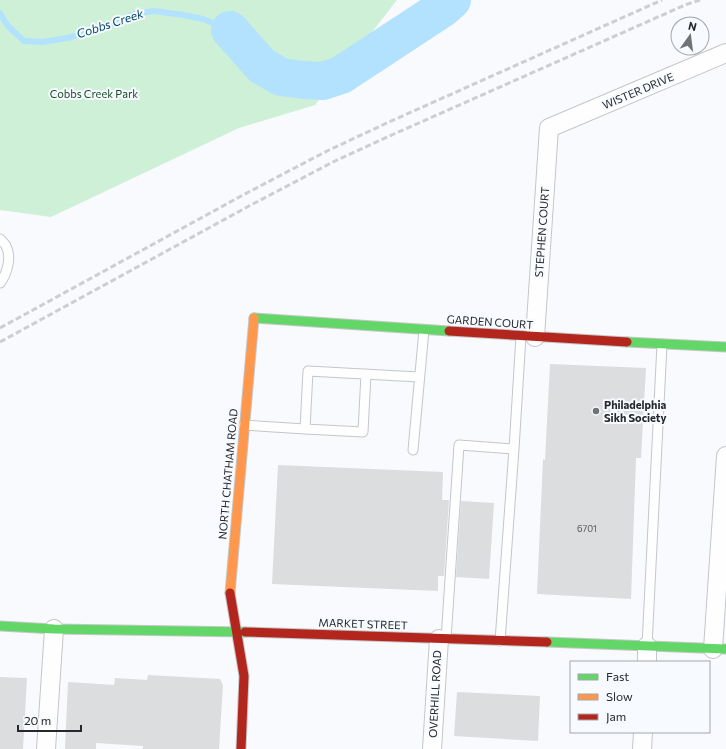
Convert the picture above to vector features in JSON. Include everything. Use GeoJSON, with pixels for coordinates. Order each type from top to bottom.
{"type":"FeatureCollection","features":[{"type":"Feature","properties":{"kind":"street","name":"WISTER DRIVE"},"geometry":{"type":"LineString","coordinates":[[549,128],[726,54]]}},
{"type":"Feature","properties":{"kind":"street","name":"STEPHEN COURT"},"geometry":{"type":"LineString","coordinates":[[528,337],[549,128]]}},
{"type":"Feature","properties":{"kind":"street","name":"GARDEN COURT"},"geometry":{"type":"LineString","coordinates":[[253,318],[528,337],[726,347]]}},
{"type":"Feature","properties":{"kind":"street","name":"NORTH CHATHAM ROAD"},"geometry":{"type":"LineString","coordinates":[[241,749],[244,676],[230,594],[253,318]]}},
{"type":"Feature","properties":{"kind":"street"},"geometry":{"type":"LineString","coordinates":[[719,649],[726,456]]}},
{"type":"Feature","properties":{"kind":"street","name":"MARKET STREET"},"geometry":{"type":"LineString","coordinates":[[0,626],[54,629],[236,632],[500,641],[647,654],[719,649]]}},
{"type":"Feature","properties":{"kind":"street"},"geometry":{"type":"LineString","coordinates":[[46,749],[54,629]]}},
{"type":"Feature","properties":{"kind":"street","name":"OVERHILL ROAD"},"geometry":{"type":"LineString","coordinates":[[432,749],[442,639]]}},
{"type":"Feature","properties":{"kind":"street"},"geometry":{"type":"LineString","coordinates":[[642,749],[643,733]]}},
{"type":"Feature","properties":{"kind":"lane"},"geometry":{"type":"LineString","coordinates":[[0,239],[6,247],[8,256],[7,268],[0,283]]}},
{"type":"Feature","properties":{"kind":"lane"},"geometry":{"type":"LineString","coordinates":[[413,450],[424,330]]}},
{"type":"Feature","properties":{"kind":"lane"},"geometry":{"type":"LineString","coordinates":[[500,641],[514,449],[528,337]]}},
{"type":"Feature","properties":{"kind":"lane"},"geometry":{"type":"LineString","coordinates":[[647,654],[662,344]]}},
{"type":"Feature","properties":{"kind":"lane"},"geometry":{"type":"LineString","coordinates":[[305,429],[308,371],[419,377]]}},
{"type":"Feature","properties":{"kind":"lane"},"geometry":{"type":"LineString","coordinates":[[244,425],[363,432],[366,374]]}},
{"type":"Feature","properties":{"kind":"lane"},"geometry":{"type":"LineString","coordinates":[[442,639],[459,445],[514,449]]}},
{"type":"Feature","properties":{"kind":"green space","name":"Cobbs Creek Park"},"geometry":{"type":"Polygon","coordinates":[[[0,0],[397,0],[315,105],[239,128],[51,217],[0,210],[0,0]]]}},
{"type":"Feature","properties":{"kind":"building"},"geometry":{"type":"Polygon","coordinates":[[[550,364],[646,368],[641,458],[636,458],[631,599],[537,594],[543,459],[545,460],[550,364]]]}},
{"type":"Feature","properties":{"kind":"building"},"geometry":{"type":"Polygon","coordinates":[[[278,465],[443,472],[442,500],[449,500],[444,576],[438,576],[438,591],[272,584],[278,465]]]}},
{"type":"Feature","properties":{"kind":"building"},"geometry":{"type":"Polygon","coordinates":[[[461,501],[494,503],[489,579],[456,577],[461,501]]]}},
{"type":"Feature","properties":{"kind":"building"},"geometry":{"type":"Polygon","coordinates":[[[148,675],[220,679],[223,685],[219,749],[143,749],[143,746],[96,743],[96,749],[65,749],[68,682],[114,685],[115,678],[147,680],[148,675]]]}},
{"type":"Feature","properties":{"kind":"building"},"geometry":{"type":"Polygon","coordinates":[[[0,677],[27,678],[23,749],[0,749],[0,677]]]}},
{"type":"Feature","properties":{"kind":"building"},"geometry":{"type":"Polygon","coordinates":[[[457,692],[540,696],[538,741],[454,736],[457,692]]]}},
{"type":"Feature","properties":{"kind":"waterway","name":"Cobbs Creek"},"geometry":{"type":"LineString","coordinates":[[230,30],[262,66],[281,77],[323,81],[341,75],[443,8],[452,0]]}},
{"type":"Feature","properties":{"kind":"waterway","name":"Cobbs Creek"},"geometry":{"type":"LineString","coordinates":[[0,13],[7,25],[24,41],[43,42],[67,38],[116,23],[134,14],[154,11],[203,19],[230,30]]}},
{"type":"Feature","properties":{"kind":"railway"},"geometry":{"type":"LineString","coordinates":[[0,328],[243,195],[327,151],[662,0]]}},
{"type":"Feature","properties":{"kind":"railway"},"geometry":{"type":"LineString","coordinates":[[0,342],[249,206],[333,162],[685,5],[700,0]]}},
{"type":"Feature","properties":{"kind":"traffic: fast"},"geometry":{"type":"LineString","coordinates":[[254,318],[449,331]]}},
{"type":"Feature","properties":{"kind":"traffic: fast"},"geometry":{"type":"LineString","coordinates":[[627,342],[726,347]]}},
{"type":"Feature","properties":{"kind":"traffic: fast"},"geometry":{"type":"LineString","coordinates":[[0,626],[54,629],[245,632]]}},
{"type":"Feature","properties":{"kind":"traffic: fast"},"geometry":{"type":"LineString","coordinates":[[547,642],[726,649]]}},
{"type":"Feature","properties":{"kind":"traffic: slow"},"geometry":{"type":"LineString","coordinates":[[230,593],[254,318]]}},
{"type":"Feature","properties":{"kind":"traffic: jam"},"geometry":{"type":"LineString","coordinates":[[449,331],[627,342]]}},
{"type":"Feature","properties":{"kind":"traffic: jam"},"geometry":{"type":"LineString","coordinates":[[230,593],[244,676],[241,749]]}},
{"type":"Feature","properties":{"kind":"traffic: jam"},"geometry":{"type":"LineString","coordinates":[[245,632],[547,642]]}},
{"type":"Feature","properties":{"kind":"place","name":"Philadelphia Sikh Society"},"geometry":{"type":"Point","coordinates":[596,411]}}]}
